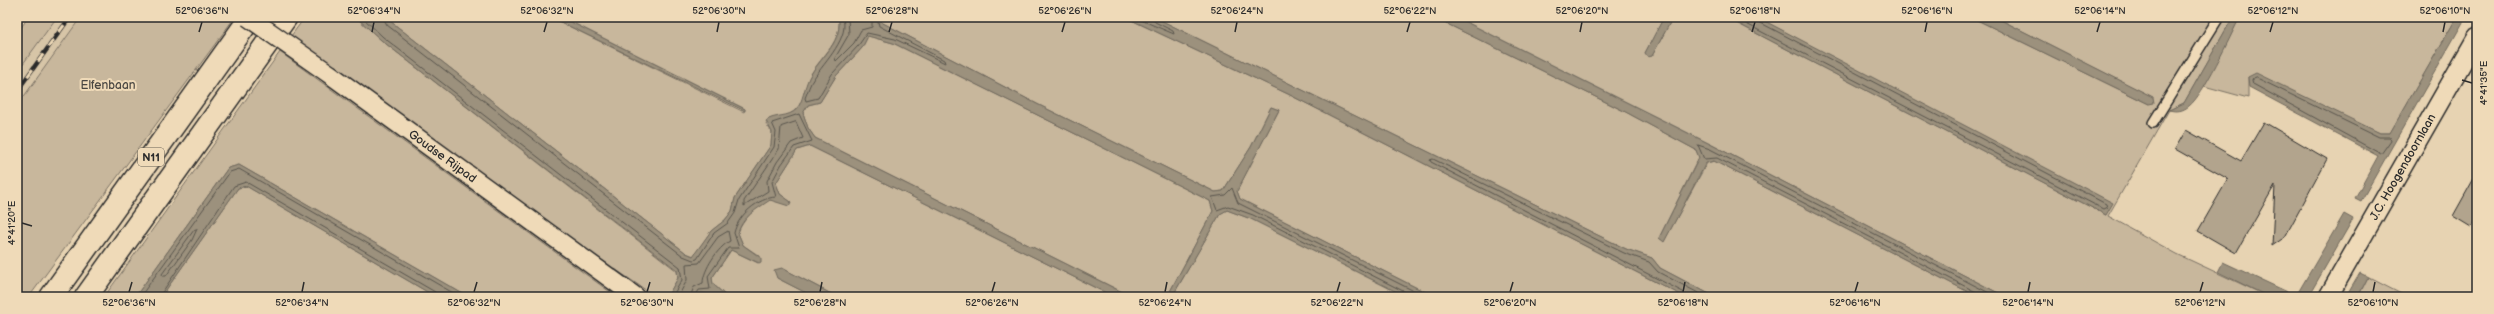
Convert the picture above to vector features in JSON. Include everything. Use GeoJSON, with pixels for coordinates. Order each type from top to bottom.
{"type":"FeatureCollection","features":[{"type":"Feature","properties":{"kind":"highway","name":"N11"},"geometry":{"type":"LineString","coordinates":[[51,297],[250,17]]}},
{"type":"Feature","properties":{"kind":"highway","name":"N11"},"geometry":{"type":"LineString","coordinates":[[86,297],[286,17]]}},
{"type":"Feature","properties":{"kind":"street","name":"Goudse Rijpad"},"geometry":{"type":"LineString","coordinates":[[250,17],[636,297]]}},
{"type":"Feature","properties":{"kind":"street","name":"J.C. Hoogendoornlaan"},"geometry":{"type":"LineString","coordinates":[[2328,297],[2477,37]]}},
{"type":"Feature","properties":{"kind":"lane"},"geometry":{"type":"LineString","coordinates":[[2153,123],[2219,17]]}},
{"type":"Feature","properties":{"kind":"shaded area"},"geometry":{"type":"Polygon","coordinates":[[[57,17],[81,17],[17,106],[17,72],[57,17]]]}},
{"type":"Feature","properties":{"kind":"green space"},"geometry":{"type":"Polygon","coordinates":[[[28,17],[57,17],[17,72],[17,34],[28,17]]]}},
{"type":"Feature","properties":{"kind":"green space","name":"Elfenbaan"},"geometry":{"type":"Polygon","coordinates":[[[81,17],[235,17],[29,297],[17,297],[17,106],[81,17]]]}},
{"type":"Feature","properties":{"kind":"green space"},"geometry":{"type":"Polygon","coordinates":[[[305,17],[356,17],[381,40],[677,271],[678,278],[667,297],[656,297],[556,229],[291,36],[305,17]]]}},
{"type":"Feature","properties":{"kind":"green space"},"geometry":{"type":"Polygon","coordinates":[[[385,17],[550,17],[744,112],[745,109],[561,17],[836,17],[839,20],[839,29],[833,44],[809,78],[799,106],[787,115],[768,119],[766,124],[772,132],[771,145],[735,198],[732,211],[725,220],[711,231],[694,256],[686,253],[385,17]]]}},
{"type":"Feature","properties":{"kind":"green space"},"geometry":{"type":"Polygon","coordinates":[[[1125,17],[1288,94],[1685,297],[1435,297],[1240,199],[1237,191],[1279,110],[1271,107],[1251,147],[1223,191],[1215,192],[1037,104],[881,22],[881,18],[1125,17]]]}},
{"type":"Feature","properties":{"kind":"green space"},"geometry":{"type":"Polygon","coordinates":[[[1154,17],[1433,17],[1622,110],[1696,150],[1699,157],[1659,238],[1664,241],[1707,163],[1714,161],[1978,297],[1715,297],[1660,268],[1652,258],[1626,249],[1154,17]]]}},
{"type":"Feature","properties":{"kind":"green space"},"geometry":{"type":"Polygon","coordinates":[[[1456,17],[1664,17],[1645,53],[1652,56],[1673,17],[1725,17],[2106,215],[1833,58],[1757,17],[1971,17],[2149,104],[2152,97],[1995,17],[2233,17],[2184,103],[2169,110],[2108,216],[2177,254],[2269,297],[2006,297],[1712,145],[1456,17]]]}},
{"type":"Feature","properties":{"kind":"green space"},"geometry":{"type":"Polygon","coordinates":[[[2240,17],[2457,17],[2390,133],[2380,133],[2248,77],[2248,98],[2204,86],[2240,17]]]}},
{"type":"Feature","properties":{"kind":"green space"},"geometry":{"type":"Polygon","coordinates":[[[868,36],[893,43],[1210,201],[1213,211],[1167,297],[1132,297],[815,138],[808,128],[803,113],[808,105],[820,102],[836,76],[862,48],[868,36]]]}},
{"type":"Feature","properties":{"kind":"green space"},"geometry":{"type":"Polygon","coordinates":[[[280,52],[617,297],[468,297],[239,165],[228,168],[135,297],[104,297],[280,52]]]}},
{"type":"Feature","properties":{"kind":"green space"},"geometry":{"type":"Polygon","coordinates":[[[810,146],[1114,297],[837,297],[782,268],[777,278],[814,297],[727,297],[713,284],[712,278],[731,250],[758,263],[761,257],[743,245],[738,233],[743,223],[761,204],[771,200],[791,202],[780,194],[776,183],[797,150],[810,146]]]}},
{"type":"Feature","properties":{"kind":"green space"},"geometry":{"type":"Polygon","coordinates":[[[246,186],[436,297],[161,297],[238,188],[246,186]]]}},
{"type":"Feature","properties":{"kind":"green space"},"geometry":{"type":"Polygon","coordinates":[[[1227,210],[1251,219],[1407,297],[1172,297],[1220,214],[1227,210]]]}},
{"type":"Feature","properties":{"kind":"green space"},"geometry":{"type":"Polygon","coordinates":[[[2368,277],[2407,297],[2358,297],[2368,277]]]}},
{"type":"Feature","properties":{"kind":"water"},"geometry":{"type":"Polygon","coordinates":[[[356,17],[385,17],[686,253],[693,256],[711,231],[725,220],[732,211],[735,198],[771,145],[772,132],[766,121],[773,117],[789,114],[799,106],[809,78],[837,37],[839,20],[836,17],[881,17],[881,22],[1037,104],[1215,192],[1223,191],[1251,147],[1271,107],[1279,110],[1237,191],[1240,199],[1435,297],[1407,297],[1251,219],[1227,210],[1220,214],[1172,297],[1167,297],[1213,211],[1210,201],[893,43],[868,36],[862,48],[836,76],[820,102],[808,105],[803,113],[808,128],[815,138],[1132,297],[1114,297],[810,146],[797,150],[776,183],[780,194],[791,202],[789,206],[770,200],[746,218],[740,227],[738,233],[743,245],[761,258],[761,262],[759,263],[731,250],[712,278],[713,284],[727,297],[710,297],[707,294],[701,293],[698,297],[667,297],[678,278],[677,270],[381,40],[356,17]]]}},
{"type":"Feature","properties":{"kind":"water"},"geometry":{"type":"Polygon","coordinates":[[[550,17],[561,17],[745,109],[745,111],[550,17]]]}},
{"type":"Feature","properties":{"kind":"water"},"geometry":{"type":"Polygon","coordinates":[[[1125,17],[1154,17],[1626,249],[1652,258],[1660,268],[1715,297],[1685,297],[1288,94],[1125,17]]]}},
{"type":"Feature","properties":{"kind":"water"},"geometry":{"type":"Polygon","coordinates":[[[1433,17],[1456,17],[1712,145],[2006,297],[1978,297],[1714,161],[1706,163],[1664,242],[1659,238],[1699,158],[1696,150],[1622,110],[1433,17]]]}},
{"type":"Feature","properties":{"kind":"water"},"geometry":{"type":"Polygon","coordinates":[[[1664,17],[1673,17],[1652,56],[1648,57],[1645,53],[1664,17]]]}},
{"type":"Feature","properties":{"kind":"water"},"geometry":{"type":"Polygon","coordinates":[[[1725,17],[1757,17],[2113,203],[2106,215],[1725,17]]]}},
{"type":"Feature","properties":{"kind":"water"},"geometry":{"type":"Polygon","coordinates":[[[1971,17],[1995,17],[2153,97],[2154,103],[2149,104],[1971,17]]]}},
{"type":"Feature","properties":{"kind":"water"},"geometry":{"type":"Polygon","coordinates":[[[2233,17],[2240,17],[2202,90],[2187,108],[2180,111],[2169,110],[2184,103],[2233,17]]]}},
{"type":"Feature","properties":{"kind":"water"},"geometry":{"type":"Polygon","coordinates":[[[2457,17],[2466,17],[2361,201],[2355,198],[2378,156],[2249,87],[2248,77],[2256,73],[2380,133],[2390,133],[2457,17]]]}},
{"type":"Feature","properties":{"kind":"water"},"geometry":{"type":"Polygon","coordinates":[[[239,165],[468,297],[436,297],[246,186],[238,188],[161,297],[135,297],[228,168],[239,165]]]}},
{"type":"Feature","properties":{"kind":"water"},"geometry":{"type":"Polygon","coordinates":[[[2344,214],[2353,219],[2308,297],[2269,297],[2218,272],[2223,262],[2296,296],[2344,214]]]}},
{"type":"Feature","properties":{"kind":"water"},"geometry":{"type":"Polygon","coordinates":[[[782,268],[837,297],[814,297],[777,278],[774,270],[782,268]]]}},
{"type":"Feature","properties":{"kind":"water"},"geometry":{"type":"Polygon","coordinates":[[[2360,273],[2368,277],[2358,297],[2346,297],[2360,273]]]}},
{"type":"Feature","properties":{"kind":"building"},"geometry":{"type":"Polygon","coordinates":[[[2264,122],[2327,159],[2285,237],[2272,246],[2275,185],[2236,253],[2198,231],[2228,179],[2175,149],[2186,130],[2241,161],[2264,122]]]}},
{"type":"Feature","properties":{"kind":"building"},"geometry":{"type":"Polygon","coordinates":[[[2477,173],[2477,217],[2471,227],[2453,216],[2477,173]]]}},
{"type":"Feature","properties":{"kind":"railway"},"geometry":{"type":"LineString","coordinates":[[17,91],[70,17]]}}]}
